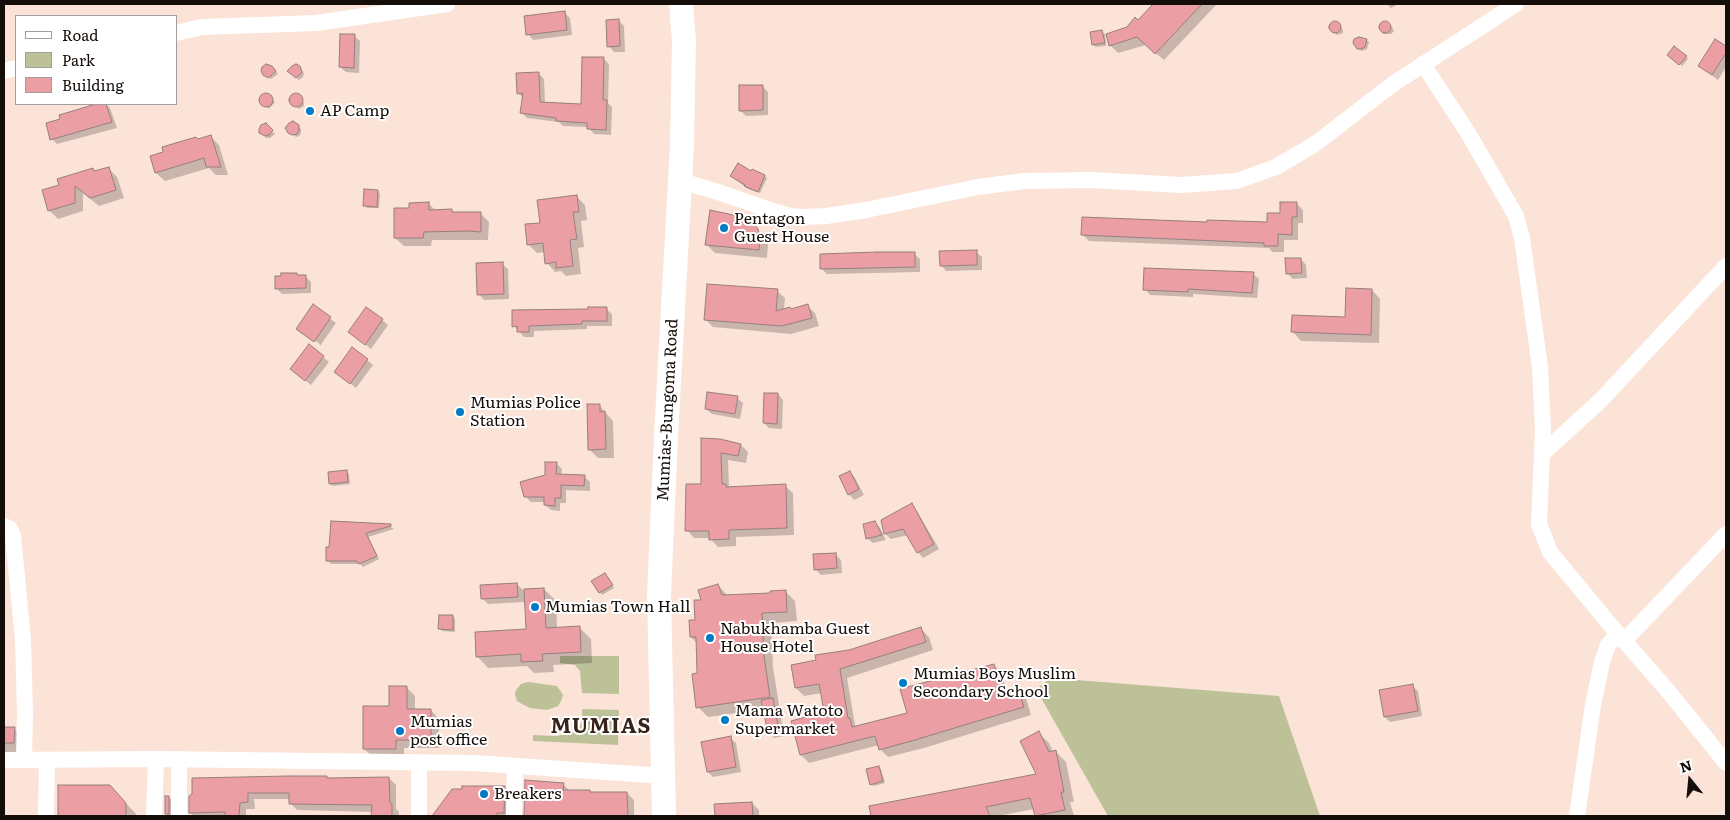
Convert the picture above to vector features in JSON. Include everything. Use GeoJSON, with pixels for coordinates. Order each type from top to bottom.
{"type":"FeatureCollection","features":[{"type":"Feature","properties":{"kind":"street"},"geometry":{"type":"LineString","coordinates":[[178,32],[202,27],[316,23],[447,4]]}},
{"type":"Feature","properties":{"kind":"street","name":"Mumias-Bungoma Road"},"geometry":{"type":"LineString","coordinates":[[664,816],[659,595],[681,181],[684,82],[682,4]]}},
{"type":"Feature","properties":{"kind":"street"},"geometry":{"type":"LineString","coordinates":[[681,181],[773,211],[801,217],[826,216],[866,210],[978,187],[1024,181],[1092,180],[1181,185],[1237,181],[1276,166],[1316,144],[1393,84],[1516,4]]}},
{"type":"Feature","properties":{"kind":"street"},"geometry":{"type":"LineString","coordinates":[[1423,64],[1468,133],[1516,216],[1522,238],[1540,368],[1543,431],[1539,524],[1550,552],[1668,690],[1726,763]]}},
{"type":"Feature","properties":{"kind":"street"},"geometry":{"type":"LineString","coordinates":[[1542,454],[1600,401],[1726,266]]}},
{"type":"Feature","properties":{"kind":"street"},"geometry":{"type":"LineString","coordinates":[[4,526],[10,529],[12,535],[23,640],[24,760]]}},
{"type":"Feature","properties":{"kind":"street"},"geometry":{"type":"LineString","coordinates":[[1577,816],[1594,705],[1602,662],[1608,645],[1621,637],[1726,534]]}},
{"type":"Feature","properties":{"kind":"street"},"geometry":{"type":"LineString","coordinates":[[154,816],[156,759]]}},
{"type":"Feature","properties":{"kind":"street"},"geometry":{"type":"LineString","coordinates":[[4,760],[179,759],[474,763],[664,776]]}},
{"type":"Feature","properties":{"kind":"street"},"geometry":{"type":"LineString","coordinates":[[179,759],[179,816]]}},
{"type":"Feature","properties":{"kind":"street"},"geometry":{"type":"LineString","coordinates":[[46,816],[47,760]]}},
{"type":"Feature","properties":{"kind":"street"},"geometry":{"type":"LineString","coordinates":[[419,763],[419,816]]}},
{"type":"Feature","properties":{"kind":"street"},"geometry":{"type":"LineString","coordinates":[[514,816],[515,767]]}},
{"type":"Feature","properties":{"kind":"green space"},"geometry":{"type":"Polygon","coordinates":[[[560,656],[619,656],[619,694],[582,693],[580,671],[575,665],[560,663],[560,656]]]}},
{"type":"Feature","properties":{"kind":"green space"},"geometry":{"type":"Polygon","coordinates":[[[1051,678],[1279,696],[1320,816],[1108,816],[1036,689],[1051,678]]]}},
{"type":"Feature","properties":{"kind":"green space"},"geometry":{"type":"Polygon","coordinates":[[[528,682],[557,686],[563,695],[558,706],[547,710],[530,708],[517,701],[516,690],[521,684],[528,682]]]}},
{"type":"Feature","properties":{"kind":"green space"},"geometry":{"type":"Polygon","coordinates":[[[582,709],[619,710],[618,745],[533,741],[533,735],[557,736],[571,733],[579,728],[582,721],[582,709]]]}},
{"type":"Feature","properties":{"kind":"building"},"geometry":{"type":"Polygon","coordinates":[[[1153,4],[1202,4],[1155,54],[1137,37],[1109,46],[1106,34],[1127,27],[1135,17],[1138,20],[1153,4]]]}},
{"type":"Feature","properties":{"kind":"building"},"geometry":{"type":"Polygon","coordinates":[[[565,11],[567,30],[526,35],[524,16],[565,11]]]}},
{"type":"Feature","properties":{"kind":"building"},"geometry":{"type":"Polygon","coordinates":[[[619,19],[620,46],[607,47],[606,20],[619,19]]]}},
{"type":"Feature","properties":{"kind":"building"},"geometry":{"type":"Polygon","coordinates":[[[1337,21],[1340,22],[1340,32],[1333,33],[1330,32],[1329,25],[1330,22],[1337,21]]]}},
{"type":"Feature","properties":{"kind":"building"},"geometry":{"type":"Polygon","coordinates":[[[1387,21],[1390,22],[1390,32],[1383,33],[1380,32],[1379,25],[1380,22],[1387,21]]]}},
{"type":"Feature","properties":{"kind":"building"},"geometry":{"type":"Polygon","coordinates":[[[1102,30],[1105,43],[1092,45],[1090,32],[1102,30]]]}},
{"type":"Feature","properties":{"kind":"building"},"geometry":{"type":"Polygon","coordinates":[[[340,34],[355,34],[354,68],[339,67],[340,34]]]}},
{"type":"Feature","properties":{"kind":"building"},"geometry":{"type":"Polygon","coordinates":[[[1359,37],[1367,39],[1365,47],[1357,49],[1353,43],[1354,39],[1359,37]]]}},
{"type":"Feature","properties":{"kind":"building"},"geometry":{"type":"Polygon","coordinates":[[[1715,39],[1726,46],[1726,53],[1712,75],[1698,66],[1715,39]]]}},
{"type":"Feature","properties":{"kind":"building"},"geometry":{"type":"Polygon","coordinates":[[[1674,46],[1687,56],[1679,65],[1667,55],[1674,46]]]}},
{"type":"Feature","properties":{"kind":"building"},"geometry":{"type":"Polygon","coordinates":[[[582,57],[604,57],[603,100],[607,100],[606,130],[587,129],[587,123],[556,121],[556,118],[520,113],[523,93],[517,94],[516,73],[539,72],[540,102],[581,104],[582,57]]]}},
{"type":"Feature","properties":{"kind":"building"},"geometry":{"type":"Polygon","coordinates":[[[266,64],[272,66],[276,71],[268,78],[261,71],[262,67],[266,64]]]}},
{"type":"Feature","properties":{"kind":"building"},"geometry":{"type":"Polygon","coordinates":[[[296,64],[300,66],[302,72],[296,78],[287,71],[296,64]]]}},
{"type":"Feature","properties":{"kind":"building"},"geometry":{"type":"Polygon","coordinates":[[[739,85],[763,85],[763,110],[739,111],[739,85]]]}},
{"type":"Feature","properties":{"kind":"building"},"geometry":{"type":"Polygon","coordinates":[[[266,93],[271,95],[273,100],[271,105],[266,107],[261,105],[259,100],[261,95],[266,93]]]}},
{"type":"Feature","properties":{"kind":"building"},"geometry":{"type":"Polygon","coordinates":[[[296,93],[301,95],[303,100],[301,105],[296,107],[291,105],[289,100],[291,95],[296,93]]]}},
{"type":"Feature","properties":{"kind":"building"},"geometry":{"type":"Polygon","coordinates":[[[93,105],[106,105],[112,122],[50,140],[46,123],[60,119],[59,115],[93,105]]]}},
{"type":"Feature","properties":{"kind":"building"},"geometry":{"type":"Polygon","coordinates":[[[293,121],[299,125],[299,130],[297,134],[292,135],[285,128],[293,121]]]}},
{"type":"Feature","properties":{"kind":"building"},"geometry":{"type":"Polygon","coordinates":[[[266,123],[273,130],[269,135],[265,136],[259,133],[259,129],[261,125],[266,123]]]}},
{"type":"Feature","properties":{"kind":"building"},"geometry":{"type":"Polygon","coordinates":[[[211,135],[221,167],[206,167],[204,158],[155,173],[150,156],[163,152],[162,147],[196,137],[198,139],[211,135]]]}},
{"type":"Feature","properties":{"kind":"building"},"geometry":{"type":"Polygon","coordinates":[[[738,163],[751,171],[752,169],[765,175],[758,192],[744,186],[730,176],[738,163]]]}},
{"type":"Feature","properties":{"kind":"building"},"geometry":{"type":"Polygon","coordinates":[[[109,167],[116,190],[90,198],[75,186],[75,203],[48,211],[42,190],[59,185],[57,179],[93,168],[94,171],[109,167]]]}},
{"type":"Feature","properties":{"kind":"building"},"geometry":{"type":"Polygon","coordinates":[[[364,189],[378,190],[377,207],[363,206],[364,189]]]}},
{"type":"Feature","properties":{"kind":"building"},"geometry":{"type":"Polygon","coordinates":[[[577,195],[579,212],[573,212],[577,239],[570,240],[573,266],[556,268],[556,262],[545,264],[543,243],[527,245],[525,224],[540,223],[537,200],[577,195]]]}},
{"type":"Feature","properties":{"kind":"building"},"geometry":{"type":"Polygon","coordinates":[[[429,202],[429,210],[452,209],[452,212],[481,212],[481,232],[424,232],[423,238],[394,238],[394,208],[409,208],[409,203],[429,202]]]}},
{"type":"Feature","properties":{"kind":"building"},"geometry":{"type":"Polygon","coordinates":[[[1280,202],[1297,202],[1297,217],[1292,217],[1292,235],[1278,234],[1278,246],[1264,246],[1264,243],[1081,235],[1082,217],[1207,222],[1207,220],[1267,222],[1267,213],[1280,213],[1280,202]]]}},
{"type":"Feature","properties":{"kind":"building"},"geometry":{"type":"Polygon","coordinates":[[[710,210],[733,215],[753,223],[758,229],[760,236],[759,250],[705,245],[710,210]]]}},
{"type":"Feature","properties":{"kind":"building"},"geometry":{"type":"Polygon","coordinates":[[[977,250],[977,265],[940,266],[939,251],[977,250]]]}},
{"type":"Feature","properties":{"kind":"building"},"geometry":{"type":"Polygon","coordinates":[[[915,252],[915,267],[820,269],[820,254],[915,252]]]}},
{"type":"Feature","properties":{"kind":"building"},"geometry":{"type":"Polygon","coordinates":[[[1285,258],[1301,258],[1302,273],[1286,274],[1285,258]]]}},
{"type":"Feature","properties":{"kind":"building"},"geometry":{"type":"Polygon","coordinates":[[[503,262],[504,294],[477,295],[476,263],[503,262]]]}},
{"type":"Feature","properties":{"kind":"building"},"geometry":{"type":"Polygon","coordinates":[[[1144,268],[1254,272],[1252,293],[1188,289],[1188,292],[1143,290],[1144,268]]]}},
{"type":"Feature","properties":{"kind":"building"},"geometry":{"type":"Polygon","coordinates":[[[281,273],[306,275],[306,288],[275,289],[275,276],[281,276],[281,273]]]}},
{"type":"Feature","properties":{"kind":"building"},"geometry":{"type":"Polygon","coordinates":[[[707,284],[778,289],[776,311],[808,304],[812,318],[782,326],[704,320],[707,284]]]}},
{"type":"Feature","properties":{"kind":"building"},"geometry":{"type":"Polygon","coordinates":[[[1346,288],[1372,289],[1371,335],[1291,332],[1292,315],[1345,317],[1346,288]]]}},
{"type":"Feature","properties":{"kind":"building"},"geometry":{"type":"Polygon","coordinates":[[[313,304],[331,317],[314,342],[296,329],[313,304]]]}},
{"type":"Feature","properties":{"kind":"building"},"geometry":{"type":"Polygon","coordinates":[[[366,307],[383,319],[365,345],[348,332],[366,307]]]}},
{"type":"Feature","properties":{"kind":"building"},"geometry":{"type":"Polygon","coordinates":[[[588,307],[607,307],[607,321],[582,321],[582,324],[529,326],[529,332],[517,332],[517,326],[512,327],[512,310],[588,309],[588,307]]]}},
{"type":"Feature","properties":{"kind":"building"},"geometry":{"type":"Polygon","coordinates":[[[309,344],[324,356],[305,381],[290,369],[309,344]]]}},
{"type":"Feature","properties":{"kind":"building"},"geometry":{"type":"Polygon","coordinates":[[[352,347],[368,359],[350,384],[334,372],[352,347]]]}},
{"type":"Feature","properties":{"kind":"building"},"geometry":{"type":"Polygon","coordinates":[[[707,392],[738,396],[735,414],[705,409],[707,392]]]}},
{"type":"Feature","properties":{"kind":"building"},"geometry":{"type":"Polygon","coordinates":[[[764,393],[778,393],[777,424],[763,423],[764,393]]]}},
{"type":"Feature","properties":{"kind":"building"},"geometry":{"type":"Polygon","coordinates":[[[587,404],[600,404],[600,412],[605,411],[606,449],[588,450],[587,404]]]}},
{"type":"Feature","properties":{"kind":"building"},"geometry":{"type":"Polygon","coordinates":[[[701,438],[720,439],[741,444],[738,456],[721,453],[722,484],[726,484],[726,487],[786,484],[787,528],[729,530],[729,539],[709,540],[709,531],[685,531],[686,484],[701,484],[701,438]]]}},
{"type":"Feature","properties":{"kind":"building"},"geometry":{"type":"Polygon","coordinates":[[[545,462],[557,462],[556,474],[585,475],[584,486],[561,485],[561,498],[555,498],[555,506],[544,505],[544,497],[524,497],[520,482],[545,475],[545,462]]]}},
{"type":"Feature","properties":{"kind":"building"},"geometry":{"type":"Polygon","coordinates":[[[347,470],[348,482],[329,484],[328,472],[347,470]]]}},
{"type":"Feature","properties":{"kind":"building"},"geometry":{"type":"Polygon","coordinates":[[[850,471],[859,489],[848,495],[839,476],[850,471]]]}},
{"type":"Feature","properties":{"kind":"building"},"geometry":{"type":"Polygon","coordinates":[[[912,503],[934,544],[917,553],[903,529],[884,534],[881,520],[912,503]]]}},
{"type":"Feature","properties":{"kind":"building"},"geometry":{"type":"Polygon","coordinates":[[[331,521],[391,524],[391,526],[366,533],[377,556],[359,564],[357,561],[326,561],[326,547],[329,547],[331,521]]]}},
{"type":"Feature","properties":{"kind":"building"},"geometry":{"type":"Polygon","coordinates":[[[875,521],[882,535],[866,539],[863,524],[875,521]]]}},
{"type":"Feature","properties":{"kind":"building"},"geometry":{"type":"Polygon","coordinates":[[[836,553],[837,568],[814,570],[813,554],[836,553]]]}},
{"type":"Feature","properties":{"kind":"building"},"geometry":{"type":"Polygon","coordinates":[[[605,573],[613,585],[599,593],[591,581],[605,573]]]}},
{"type":"Feature","properties":{"kind":"building"},"geometry":{"type":"Polygon","coordinates":[[[517,583],[518,597],[481,599],[480,585],[517,583]]]}},
{"type":"Feature","properties":{"kind":"building"},"geometry":{"type":"Polygon","coordinates":[[[718,584],[722,595],[770,593],[770,591],[786,590],[787,612],[762,613],[764,656],[770,697],[696,708],[692,674],[697,673],[696,637],[690,637],[689,620],[695,620],[694,600],[701,600],[698,590],[718,584]]]}},
{"type":"Feature","properties":{"kind":"building","name":"Mumias Town Hall"},"geometry":{"type":"Polygon","coordinates":[[[544,588],[546,628],[580,626],[581,652],[542,654],[543,661],[521,662],[521,654],[476,657],[475,632],[526,629],[524,589],[544,588]]]}},
{"type":"Feature","properties":{"kind":"building"},"geometry":{"type":"Polygon","coordinates":[[[439,615],[453,615],[453,630],[438,629],[439,615]]]}},
{"type":"Feature","properties":{"kind":"building"},"geometry":{"type":"Polygon","coordinates":[[[921,627],[926,642],[840,669],[848,718],[850,718],[852,727],[907,713],[900,689],[994,664],[1002,693],[1018,688],[1024,707],[879,750],[875,736],[800,755],[791,721],[824,712],[819,684],[795,688],[791,665],[816,660],[815,655],[849,650],[921,627]]]}},
{"type":"Feature","properties":{"kind":"building"},"geometry":{"type":"Polygon","coordinates":[[[1413,684],[1418,711],[1384,717],[1379,690],[1413,684]]]}},
{"type":"Feature","properties":{"kind":"building"},"geometry":{"type":"Polygon","coordinates":[[[389,686],[407,686],[407,709],[431,709],[431,740],[396,740],[396,749],[363,749],[363,706],[389,706],[389,686]]]}},
{"type":"Feature","properties":{"kind":"building"},"geometry":{"type":"Polygon","coordinates":[[[773,698],[779,731],[768,733],[761,700],[773,698]]]}},
{"type":"Feature","properties":{"kind":"building"},"geometry":{"type":"Polygon","coordinates":[[[4,727],[15,727],[14,743],[4,743],[4,727]]]}},
{"type":"Feature","properties":{"kind":"building"},"geometry":{"type":"Polygon","coordinates":[[[1039,731],[1049,752],[1056,750],[1064,792],[1061,792],[1065,810],[1035,816],[1030,798],[986,807],[990,816],[871,816],[869,806],[1036,774],[1020,741],[1039,731]]]}},
{"type":"Feature","properties":{"kind":"building"},"geometry":{"type":"Polygon","coordinates":[[[731,736],[736,767],[707,772],[701,742],[731,736]]]}},
{"type":"Feature","properties":{"kind":"building"},"geometry":{"type":"Polygon","coordinates":[[[879,766],[883,781],[870,785],[866,769],[879,766]]]}},
{"type":"Feature","properties":{"kind":"building"},"geometry":{"type":"Polygon","coordinates":[[[327,776],[327,778],[389,777],[392,816],[371,816],[372,805],[289,804],[289,793],[248,793],[248,802],[240,803],[239,816],[225,816],[225,812],[189,813],[192,778],[327,776]]]}},
{"type":"Feature","properties":{"kind":"building"},"geometry":{"type":"Polygon","coordinates":[[[525,780],[564,783],[563,790],[627,792],[628,816],[524,816],[525,780]]]}},
{"type":"Feature","properties":{"kind":"building"},"geometry":{"type":"Polygon","coordinates":[[[58,785],[110,785],[126,803],[126,816],[58,816],[58,785]]]}},
{"type":"Feature","properties":{"kind":"building"},"geometry":{"type":"Polygon","coordinates":[[[462,786],[505,786],[504,813],[497,813],[497,816],[432,816],[452,789],[462,789],[462,786]]]}},
{"type":"Feature","properties":{"kind":"building"},"geometry":{"type":"Polygon","coordinates":[[[165,796],[169,796],[169,814],[165,814],[165,796]]]}},
{"type":"Feature","properties":{"kind":"building"},"geometry":{"type":"Polygon","coordinates":[[[752,802],[753,816],[715,816],[714,804],[752,802]]]}},
{"type":"Feature","properties":{"kind":"place","name":"AP Camp"},"geometry":{"type":"Point","coordinates":[310,111]}},
{"type":"Feature","properties":{"kind":"place","name":"Pentagon Guest House"},"geometry":{"type":"Point","coordinates":[724,228]}},
{"type":"Feature","properties":{"kind":"place","name":"Mumias Police Station"},"geometry":{"type":"Point","coordinates":[460,412]}},
{"type":"Feature","properties":{"kind":"place","name":"Mumias Town Hall"},"geometry":{"type":"Point","coordinates":[535,607]}},
{"type":"Feature","properties":{"kind":"place","name":"Nabukhamba Guest House Hotel"},"geometry":{"type":"Point","coordinates":[710,638]}},
{"type":"Feature","properties":{"kind":"place","name":"Mumias Boys Muslim Secondary School"},"geometry":{"type":"Point","coordinates":[903,683]}},
{"type":"Feature","properties":{"kind":"place","name":"Mama Watoto Supermarket"},"geometry":{"type":"Point","coordinates":[725,720]}},
{"type":"Feature","properties":{"kind":"place","name":"Mumias post office"},"geometry":{"type":"Point","coordinates":[400,731]}},
{"type":"Feature","properties":{"kind":"place","name":"Breakers"},"geometry":{"type":"Point","coordinates":[484,794]}},
{"type":"Feature","properties":{"kind":"district","name":"MUMIAS"},"geometry":{"type":"Point","coordinates":[601,727]}}]}
